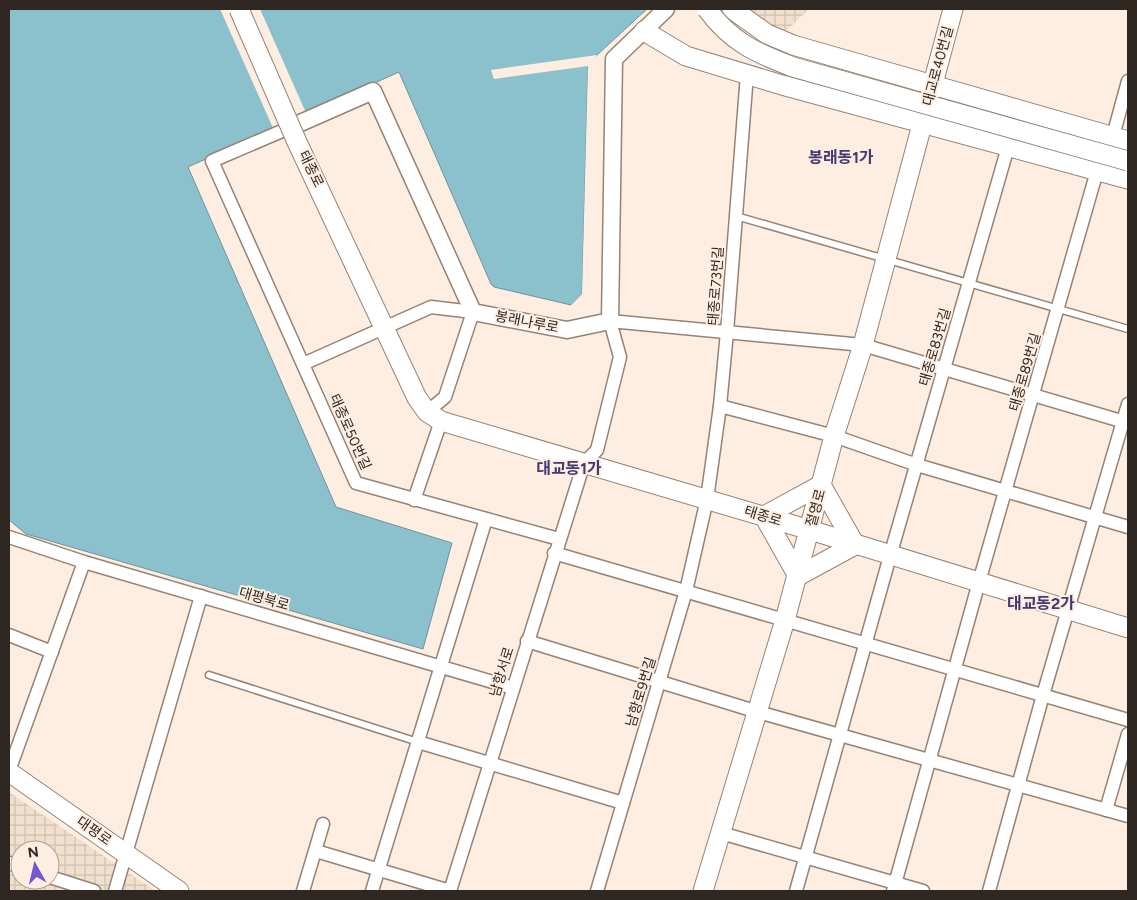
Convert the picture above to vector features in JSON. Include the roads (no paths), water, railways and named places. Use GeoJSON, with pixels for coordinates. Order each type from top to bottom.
{"type":"FeatureCollection","features":[{"type":"Feature","properties":{"kind":"main road","name":"태종로"},"geometry":{"type":"LineString","coordinates":[[239,9],[293,135],[417,398],[434,416],[1128,628]]}},
{"type":"Feature","properties":{"kind":"main road"},"geometry":{"type":"LineString","coordinates":[[707,9],[726,31],[742,44],[757,53],[793,67],[1128,161]]}},
{"type":"Feature","properties":{"kind":"main road"},"geometry":{"type":"LineString","coordinates":[[732,9],[767,34],[793,45],[1121,138]]}},
{"type":"Feature","properties":{"kind":"main road","name":"대교로40번길"},"geometry":{"type":"LineString","coordinates":[[923,122],[953,9]]}},
{"type":"Feature","properties":{"kind":"main road"},"geometry":{"type":"LineString","coordinates":[[644,31],[686,56],[1128,179]]}},
{"type":"Feature","properties":{"kind":"main road","name":"절영로"},"geometry":{"type":"LineString","coordinates":[[703,891],[798,576],[834,436],[863,345],[923,122]]}},
{"type":"Feature","properties":{"kind":"main road"},"geometry":{"type":"LineString","coordinates":[[821,486],[855,545],[798,576],[764,516],[821,486]]}},
{"type":"Feature","properties":{"kind":"main road","name":"대평로"},"geometry":{"type":"LineString","coordinates":[[9,772],[179,891]]}},
{"type":"Feature","properties":{"kind":"street"},"geometry":{"type":"LineString","coordinates":[[666,9],[614,59],[610,321],[863,345],[1126,422]]}},
{"type":"Feature","properties":{"kind":"street","name":"태종로73번길"},"geometry":{"type":"LineString","coordinates":[[707,499],[720,406],[727,332],[747,74]]}},
{"type":"Feature","properties":{"kind":"street"},"geometry":{"type":"LineString","coordinates":[[1121,138],[1128,81]]}},
{"type":"Feature","properties":{"kind":"street"},"geometry":{"type":"LineString","coordinates":[[414,500],[434,416],[445,397],[473,312],[373,90],[293,135],[212,161],[304,364],[431,307],[473,312]]}},
{"type":"Feature","properties":{"kind":"street","name":"태종로83번길"},"geometry":{"type":"LineString","coordinates":[[796,891],[1008,146]]}},
{"type":"Feature","properties":{"kind":"street","name":"태종로89번길"},"geometry":{"type":"LineString","coordinates":[[894,887],[979,582],[1098,171]]}},
{"type":"Feature","properties":{"kind":"street","name":"봉래나루로"},"geometry":{"type":"LineString","coordinates":[[473,312],[567,330],[610,321]]}},
{"type":"Feature","properties":{"kind":"street","name":"남항서로"},"geometry":{"type":"LineString","coordinates":[[450,891],[558,538],[584,463],[597,450],[620,357],[610,321]]}},
{"type":"Feature","properties":{"kind":"street","name":"태종로50번길"},"geometry":{"type":"LineString","coordinates":[[304,364],[356,483],[558,538]]}},
{"type":"Feature","properties":{"kind":"street"},"geometry":{"type":"LineString","coordinates":[[989,891],[1094,517],[1126,422],[1128,404]]}},
{"type":"Feature","properties":{"kind":"street"},"geometry":{"type":"LineString","coordinates":[[720,406],[834,436],[917,465],[1128,528]]}},
{"type":"Feature","properties":{"kind":"street","name":"남항로9번길"},"geometry":{"type":"LineString","coordinates":[[597,891],[686,591],[707,499]]}},
{"type":"Feature","properties":{"kind":"street"},"geometry":{"type":"LineString","coordinates":[[372,891],[486,519]]}},
{"type":"Feature","properties":{"kind":"street","name":"대평북로"},"geometry":{"type":"LineString","coordinates":[[9,537],[84,562],[513,688]]}},
{"type":"Feature","properties":{"kind":"street"},"geometry":{"type":"LineString","coordinates":[[554,553],[1128,720]]}},
{"type":"Feature","properties":{"kind":"street"},"geometry":{"type":"LineString","coordinates":[[9,772],[84,562]]}},
{"type":"Feature","properties":{"kind":"street"},"geometry":{"type":"LineString","coordinates":[[115,891],[201,596]]}},
{"type":"Feature","properties":{"kind":"street"},"geometry":{"type":"LineString","coordinates":[[9,635],[52,652]]}},
{"type":"Feature","properties":{"kind":"street"},"geometry":{"type":"LineString","coordinates":[[527,641],[758,712],[1128,816]]}},
{"type":"Feature","properties":{"kind":"street"},"geometry":{"type":"LineString","coordinates":[[1106,810],[1128,734]]}},
{"type":"Feature","properties":{"kind":"street"},"geometry":{"type":"LineString","coordinates":[[418,742],[623,803]]}},
{"type":"Feature","properties":{"kind":"street"},"geometry":{"type":"LineString","coordinates":[[303,891],[323,824]]}},
{"type":"Feature","properties":{"kind":"street"},"geometry":{"type":"LineString","coordinates":[[721,833],[894,887],[923,891]]}},
{"type":"Feature","properties":{"kind":"street"},"geometry":{"type":"LineString","coordinates":[[316,851],[450,891]]}},
{"type":"Feature","properties":{"kind":"street"},"geometry":{"type":"LineString","coordinates":[[60,879],[94,891]]}},
{"type":"Feature","properties":{"kind":"lane"},"geometry":{"type":"LineString","coordinates":[[736,216],[1128,329]]}},
{"type":"Feature","properties":{"kind":"lane"},"geometry":{"type":"LineString","coordinates":[[209,675],[418,742]]}},
{"type":"Feature","properties":{"kind":"water"},"geometry":{"type":"Polygon","coordinates":[[[9,9],[647,9],[597,55],[588,66],[582,294],[571,305],[494,287],[491,284],[399,72],[188,167],[336,507],[452,543],[423,649],[26,534],[9,520],[9,9]]]}},
{"type":"Feature","properties":{"kind":"district","name":"봉래동1가"},"geometry":{"type":"Point","coordinates":[841,157]}},
{"type":"Feature","properties":{"kind":"district","name":"대교동1가"},"geometry":{"type":"Point","coordinates":[569,468]}},
{"type":"Feature","properties":{"kind":"district","name":"대교동2가"},"geometry":{"type":"Point","coordinates":[1041,603]}}]}
